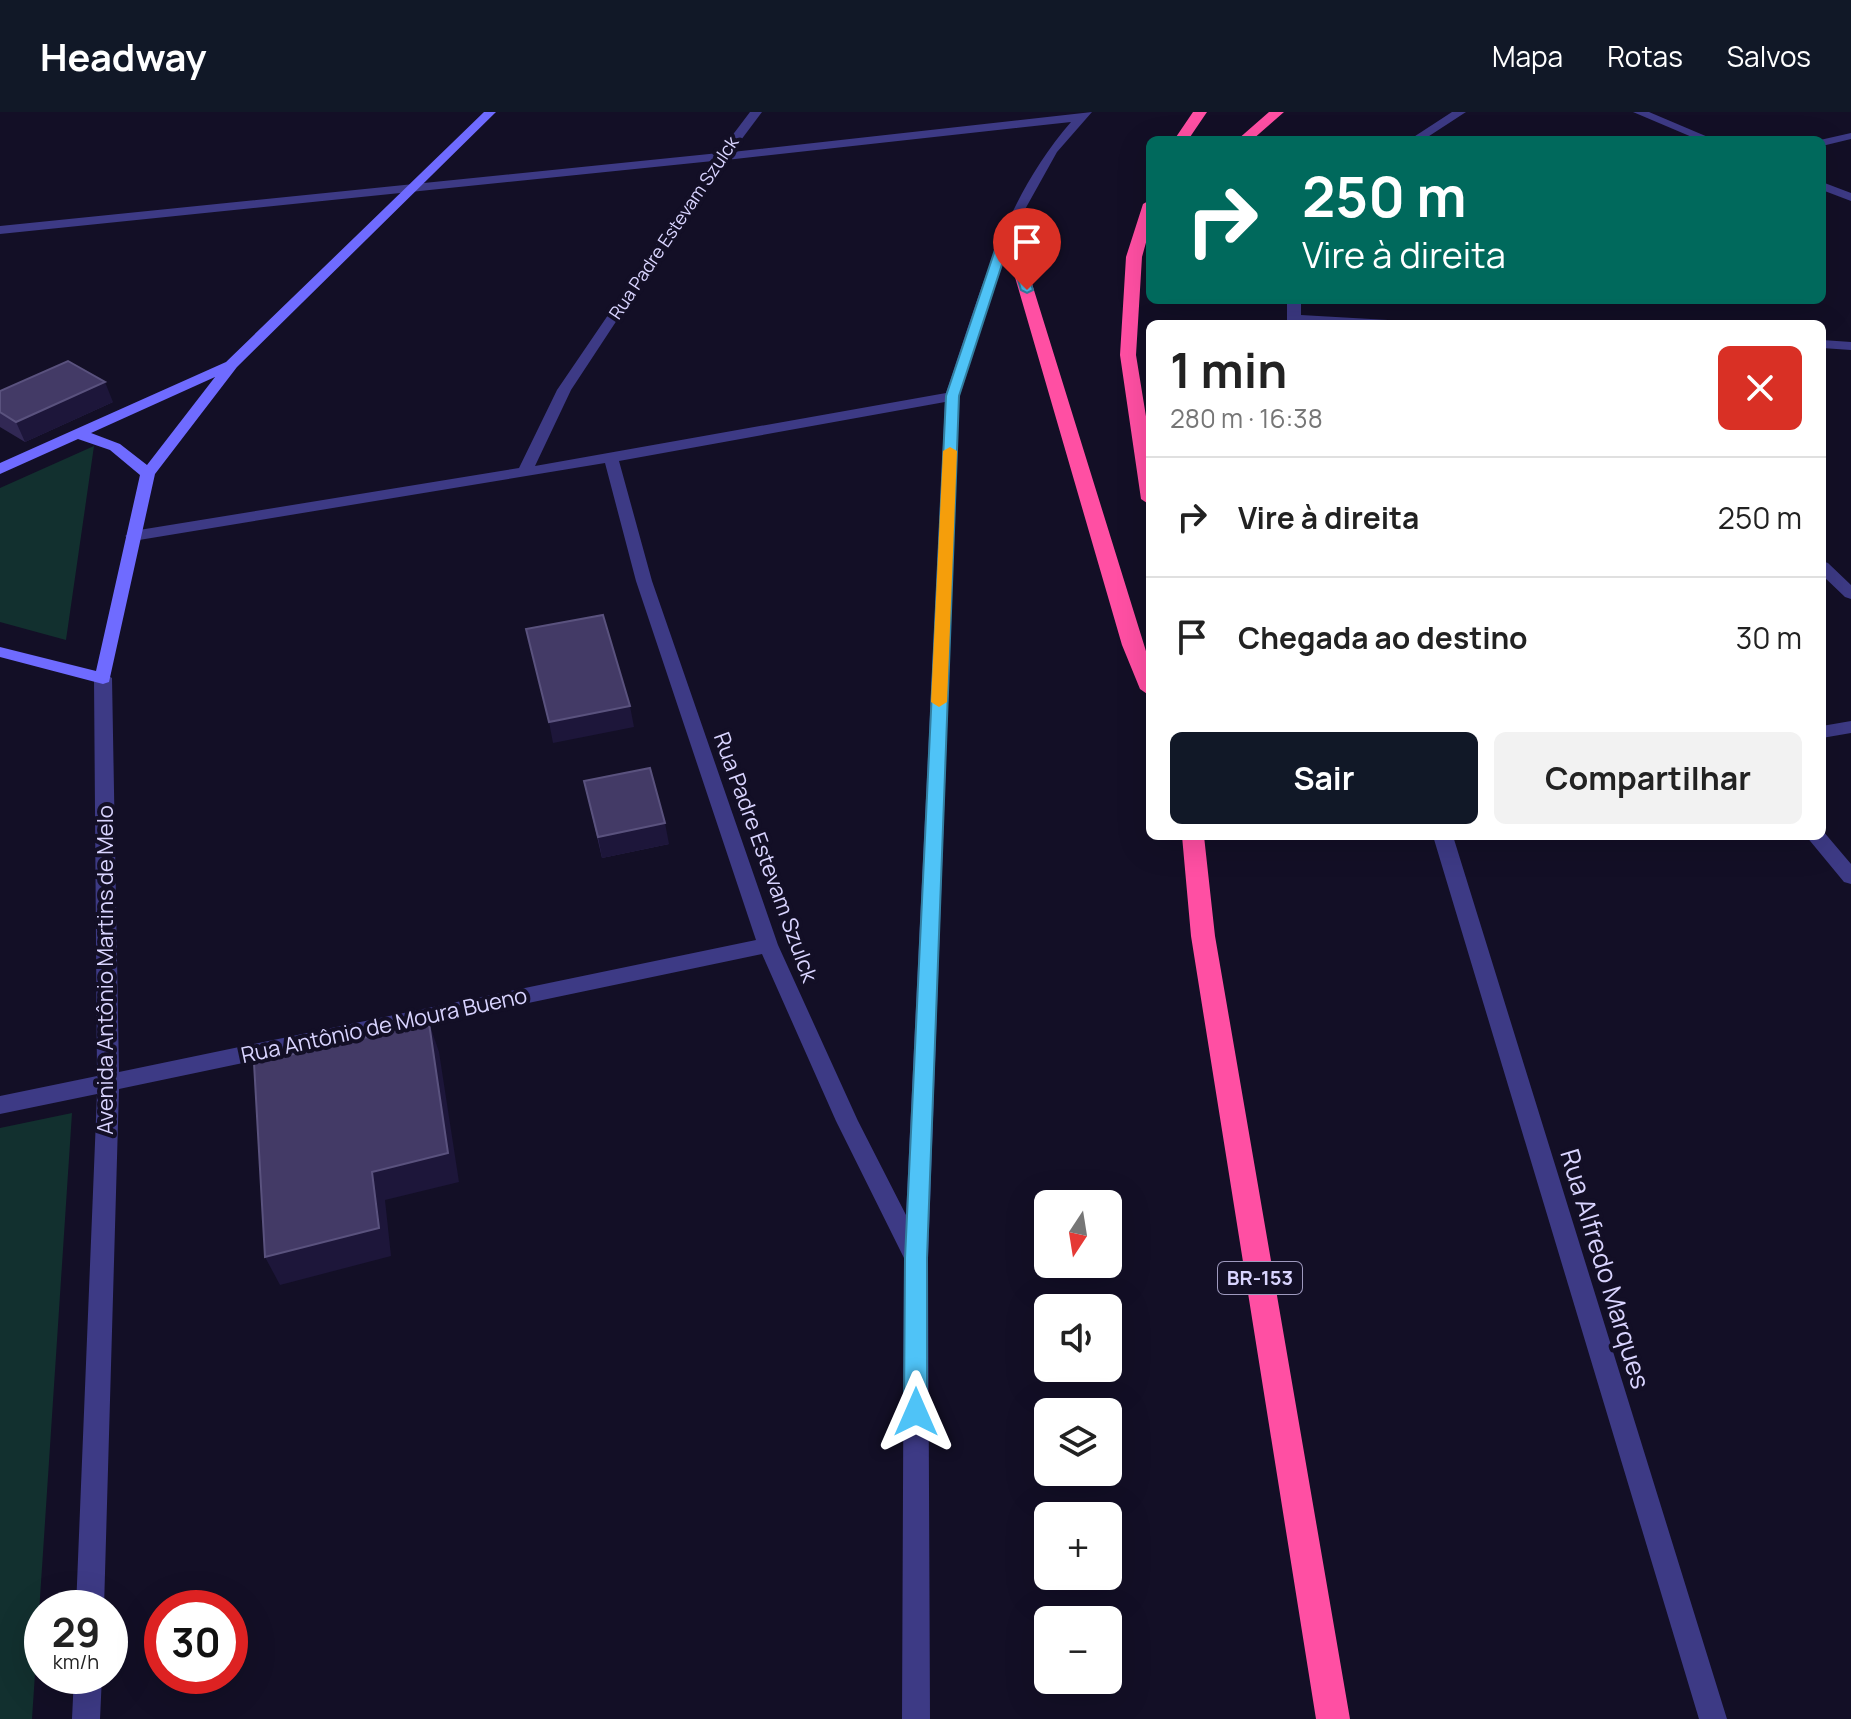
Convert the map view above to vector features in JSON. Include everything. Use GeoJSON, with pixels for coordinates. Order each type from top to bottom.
{"type":"FeatureCollection","features":[{"type":"Feature","properties":{"kind":"highway"},"geometry":{"type":"LineString","coordinates":[[1184,136],[1200,112]]}},
{"type":"Feature","properties":{"kind":"highway"},"geometry":{"type":"LineString","coordinates":[[1249,136],[1277,112]]}},
{"type":"Feature","properties":{"kind":"highway"},"geometry":{"type":"LineString","coordinates":[[1008,229],[1132,645],[1146,679]]}},
{"type":"Feature","properties":{"kind":"highway"},"geometry":{"type":"LineString","coordinates":[[1144,235],[1134,257],[1128,355],[1146,473]]}},
{"type":"Feature","properties":{"kind":"highway","name":"BR-153"},"geometry":{"type":"LineString","coordinates":[[1193,840],[1203,936],[1333,1719]]}},
{"type":"Feature","properties":{"kind":"street"},"geometry":{"type":"LineString","coordinates":[[0,469],[232,364],[490,112]]}},
{"type":"Feature","properties":{"kind":"street","name":"Rua Padre Estevam Szulck"},"geometry":{"type":"LineString","coordinates":[[525,472],[564,390],[721,156],[756,112]]}},
{"type":"Feature","properties":{"kind":"street"},"geometry":{"type":"LineString","coordinates":[[988,112],[1007,123]]}},
{"type":"Feature","properties":{"kind":"street"},"geometry":{"type":"LineString","coordinates":[[1421,136],[1460,112]]}},
{"type":"Feature","properties":{"kind":"street"},"geometry":{"type":"LineString","coordinates":[[1639,112],[1699,136]]}},
{"type":"Feature","properties":{"kind":"street"},"geometry":{"type":"LineString","coordinates":[[0,230],[418,184],[721,156],[1083,115]]}},
{"type":"Feature","properties":{"kind":"street"},"geometry":{"type":"LineString","coordinates":[[916,1719],[916,1258],[952,396],[1008,229],[1052,151],[1083,115]]}},
{"type":"Feature","properties":{"kind":"street"},"geometry":{"type":"LineString","coordinates":[[1826,142],[1851,136]]}},
{"type":"Feature","properties":{"kind":"street"},"geometry":{"type":"LineString","coordinates":[[1826,188],[1851,197]]}},
{"type":"Feature","properties":{"kind":"street"},"geometry":{"type":"LineString","coordinates":[[1826,344],[1851,346]]}},
{"type":"Feature","properties":{"kind":"street","name":"Avenida Antônio Martins de Melo"},"geometry":{"type":"LineString","coordinates":[[91,1590],[108,1082],[103,678],[148,474],[232,364]]}},
{"type":"Feature","properties":{"kind":"street"},"geometry":{"type":"LineString","coordinates":[[133,536],[611,458],[952,396]]}},
{"type":"Feature","properties":{"kind":"street"},"geometry":{"type":"LineString","coordinates":[[78,434],[115,447],[148,474]]}},
{"type":"Feature","properties":{"kind":"street","name":"Rua Padre Estevam Szulck"},"geometry":{"type":"LineString","coordinates":[[611,458],[644,581],[768,945],[847,1121],[916,1258]]}},
{"type":"Feature","properties":{"kind":"street"},"geometry":{"type":"LineString","coordinates":[[1826,570],[1851,594]]}},
{"type":"Feature","properties":{"kind":"street"},"geometry":{"type":"LineString","coordinates":[[0,652],[103,678]]}},
{"type":"Feature","properties":{"kind":"street"},"geometry":{"type":"LineString","coordinates":[[1826,731],[1851,727]]}},
{"type":"Feature","properties":{"kind":"street","name":"Rua Alfredo Marques"},"geometry":{"type":"LineString","coordinates":[[1444,840],[1713,1719]]}},
{"type":"Feature","properties":{"kind":"street"},"geometry":{"type":"LineString","coordinates":[[1819,840],[1851,877]]}},
{"type":"Feature","properties":{"kind":"street","name":"Rua Antônio de Moura Bueno"},"geometry":{"type":"LineString","coordinates":[[0,1105],[768,945]]}},
{"type":"Feature","properties":{"kind":"street"},"geometry":{"type":"LineString","coordinates":[[86,1719],[87,1694]]}},
{"type":"Feature","properties":{"kind":"green space"},"geometry":{"type":"Polygon","coordinates":[[[94,446],[66,640],[0,622],[0,488],[94,446]]]}},
{"type":"Feature","properties":{"kind":"green space"},"geometry":{"type":"Polygon","coordinates":[[[72,1113],[41,1590],[24,1590],[24,1694],[34,1694],[32,1719],[0,1719],[0,1128],[72,1113]]]}},
{"type":"Feature","properties":{"kind":"building"},"geometry":{"type":"Polygon","coordinates":[[[68,361],[105,382],[16,422],[0,412],[0,391],[68,361]]]}},
{"type":"Feature","properties":{"kind":"building"},"geometry":{"type":"Polygon","coordinates":[[[603,615],[630,706],[549,722],[526,629],[603,615]]]}},
{"type":"Feature","properties":{"kind":"building"},"geometry":{"type":"Polygon","coordinates":[[[650,768],[665,823],[598,837],[584,781],[650,768]]]}},
{"type":"Feature","properties":{"kind":"building"},"geometry":{"type":"Polygon","coordinates":[[[429,1023],[448,1153],[372,1172],[379,1228],[265,1257],[254,1063],[429,1023]]]}},
{"type":"Feature","properties":{"kind":"slow traffic"},"geometry":{"type":"LineString","coordinates":[[939,702],[950,451]]}},
{"type":"Feature","properties":{"kind":"route"},"geometry":{"type":"LineString","coordinates":[[916,1412],[916,1258],[952,396],[1008,229],[1027,290]]}}]}
